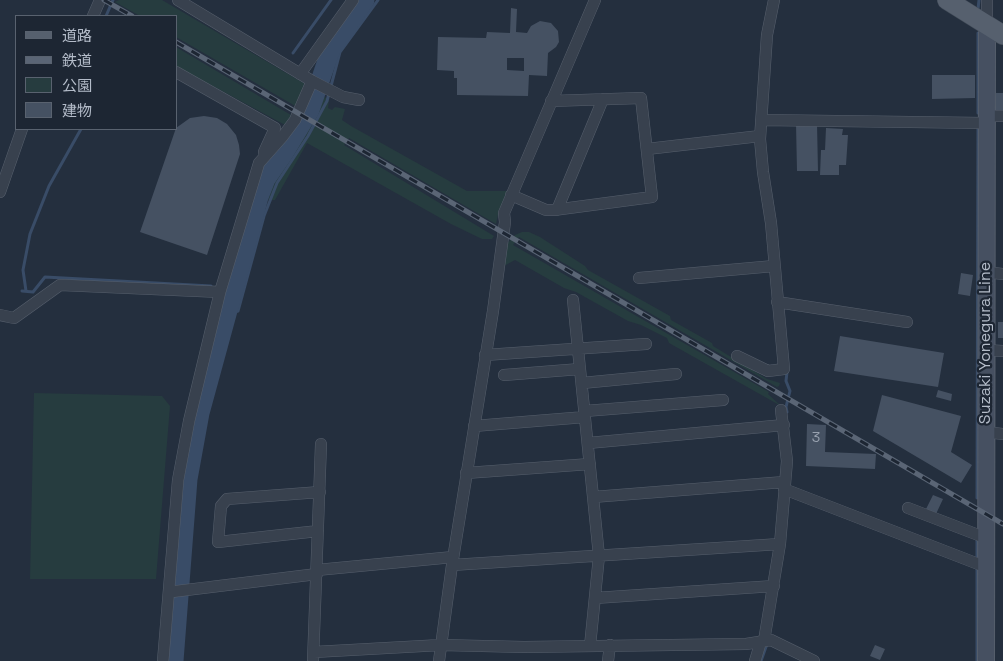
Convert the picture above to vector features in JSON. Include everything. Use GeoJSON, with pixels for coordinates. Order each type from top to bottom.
{"type":"FeatureCollection","features":[{"type":"Feature","properties":{"kind":"main road"},"geometry":{"type":"LineString","coordinates":[[947,0],[995,30]]}},
{"type":"Feature","properties":{"kind":"main road","name":"Suzaki Yonegura Line"},"geometry":{"type":"LineString","coordinates":[[986,661],[981,536],[986,432],[986,119],[995,30]]}},
{"type":"Feature","properties":{"kind":"street"},"geometry":{"type":"LineString","coordinates":[[93,15],[100,0]]}},
{"type":"Feature","properties":{"kind":"street"},"geometry":{"type":"LineString","coordinates":[[178,0],[332,92],[343,97],[359,100]]}},
{"type":"Feature","properties":{"kind":"street"},"geometry":{"type":"LineString","coordinates":[[300,74],[353,0]]}},
{"type":"Feature","properties":{"kind":"street"},"geometry":{"type":"LineString","coordinates":[[439,661],[452,561],[505,222],[504,213],[595,0]]}},
{"type":"Feature","properties":{"kind":"street"},"geometry":{"type":"LineString","coordinates":[[737,356],[768,371],[784,369],[780,302],[774,266],[760,136],[764,120],[767,35],[774,0]]}},
{"type":"Feature","properties":{"kind":"street"},"geometry":{"type":"LineString","coordinates":[[987,0],[995,30]]}},
{"type":"Feature","properties":{"kind":"street"},"geometry":{"type":"LineString","coordinates":[[164,661],[177,591],[178,480],[189,421],[221,288],[259,162],[275,128],[178,73]]}},
{"type":"Feature","properties":{"kind":"street"},"geometry":{"type":"LineString","coordinates":[[259,162],[295,120],[313,81]]}},
{"type":"Feature","properties":{"kind":"street"},"geometry":{"type":"LineString","coordinates":[[511,195],[546,210],[652,198],[641,98],[551,101]]}},
{"type":"Feature","properties":{"kind":"street"},"geometry":{"type":"LineString","coordinates":[[557,210],[603,99]]}},
{"type":"Feature","properties":{"kind":"street"},"geometry":{"type":"LineString","coordinates":[[764,120],[986,119],[1003,116]]}},
{"type":"Feature","properties":{"kind":"street"},"geometry":{"type":"LineString","coordinates":[[0,192],[22,130]]}},
{"type":"Feature","properties":{"kind":"street"},"geometry":{"type":"LineString","coordinates":[[647,148],[760,136]]}},
{"type":"Feature","properties":{"kind":"street"},"geometry":{"type":"LineString","coordinates":[[639,278],[774,266]]}},
{"type":"Feature","properties":{"kind":"street"},"geometry":{"type":"LineString","coordinates":[[986,272],[1003,274]]}},
{"type":"Feature","properties":{"kind":"street"},"geometry":{"type":"LineString","coordinates":[[0,315],[14,318],[60,285],[221,288]]}},
{"type":"Feature","properties":{"kind":"street"},"geometry":{"type":"LineString","coordinates":[[573,300],[599,556],[590,646]]}},
{"type":"Feature","properties":{"kind":"street"},"geometry":{"type":"LineString","coordinates":[[780,302],[907,322]]}},
{"type":"Feature","properties":{"kind":"street"},"geometry":{"type":"LineString","coordinates":[[485,355],[646,344]]}},
{"type":"Feature","properties":{"kind":"street"},"geometry":{"type":"LineString","coordinates":[[986,350],[1003,351]]}},
{"type":"Feature","properties":{"kind":"street"},"geometry":{"type":"LineString","coordinates":[[504,375],[580,369]]}},
{"type":"Feature","properties":{"kind":"street"},"geometry":{"type":"LineString","coordinates":[[582,383],[676,374]]}},
{"type":"Feature","properties":{"kind":"street"},"geometry":{"type":"LineString","coordinates":[[474,426],[723,400]]}},
{"type":"Feature","properties":{"kind":"street"},"geometry":{"type":"LineString","coordinates":[[755,661],[762,641],[774,586],[780,544],[787,461],[781,410]]}},
{"type":"Feature","properties":{"kind":"street"},"geometry":{"type":"LineString","coordinates":[[588,443],[784,425]]}},
{"type":"Feature","properties":{"kind":"street"},"geometry":{"type":"LineString","coordinates":[[986,432],[1003,434]]}},
{"type":"Feature","properties":{"kind":"street"},"geometry":{"type":"LineString","coordinates":[[321,444],[313,657],[442,644],[524,647],[746,644],[771,640],[814,661]]}},
{"type":"Feature","properties":{"kind":"street"},"geometry":{"type":"LineString","coordinates":[[466,473],[590,464]]}},
{"type":"Feature","properties":{"kind":"street"},"geometry":{"type":"LineString","coordinates":[[593,497],[784,485],[981,564]]}},
{"type":"Feature","properties":{"kind":"street"},"geometry":{"type":"LineString","coordinates":[[318,531],[218,542],[221,506],[227,499],[320,492]]}},
{"type":"Feature","properties":{"kind":"street"},"geometry":{"type":"LineString","coordinates":[[908,508],[981,536]]}},
{"type":"Feature","properties":{"kind":"street"},"geometry":{"type":"LineString","coordinates":[[177,591],[317,572],[452,561],[599,556],[780,544]]}},
{"type":"Feature","properties":{"kind":"street"},"geometry":{"type":"LineString","coordinates":[[595,598],[774,586]]}},
{"type":"Feature","properties":{"kind":"street"},"geometry":{"type":"LineString","coordinates":[[608,661],[610,645]]}},
{"type":"Feature","properties":{"kind":"green space"},"geometry":{"type":"Polygon","coordinates":[[[119,0],[162,0],[305,84],[297,107],[178,38],[178,15],[138,15],[115,2],[119,0]]]}},
{"type":"Feature","properties":{"kind":"green space"},"geometry":{"type":"Polygon","coordinates":[[[178,48],[291,115],[285,125],[178,67],[178,48]]]}},
{"type":"Feature","properties":{"kind":"green space"},"geometry":{"type":"Polygon","coordinates":[[[323,96],[329,100],[328,108],[332,110],[335,107],[345,109],[342,120],[351,126],[467,191],[508,191],[496,224],[349,138],[344,145],[494,236],[492,239],[482,239],[451,224],[307,143],[275,200],[268,200],[272,187],[320,107],[323,96]]]}},
{"type":"Feature","properties":{"kind":"green space"},"geometry":{"type":"Polygon","coordinates":[[[529,232],[540,237],[585,266],[588,270],[670,316],[671,320],[712,343],[713,346],[767,379],[780,383],[777,387],[519,237],[513,245],[769,392],[768,394],[781,406],[669,343],[667,338],[641,325],[628,321],[515,260],[502,267],[505,246],[515,235],[529,232]]]}},
{"type":"Feature","properties":{"kind":"green space"},"geometry":{"type":"Polygon","coordinates":[[[34,393],[162,396],[170,406],[156,579],[30,579],[34,393]]]}},
{"type":"Feature","properties":{"kind":"building"},"geometry":{"type":"Polygon","coordinates":[[[511,8],[517,9],[516,32],[527,33],[531,26],[540,21],[551,23],[558,31],[559,42],[548,53],[547,76],[529,75],[528,96],[457,95],[457,78],[454,78],[454,71],[437,70],[438,37],[486,38],[487,32],[510,33],[511,8]],[[507,58],[507,70],[524,71],[524,58],[507,58]]]}},
{"type":"Feature","properties":{"kind":"building"},"geometry":{"type":"Polygon","coordinates":[[[932,75],[975,75],[975,98],[932,99],[932,75]]]}},
{"type":"Feature","properties":{"kind":"building"},"geometry":{"type":"Polygon","coordinates":[[[996,93],[1003,93],[1003,112],[995,111],[996,93]]]}},
{"type":"Feature","properties":{"kind":"building"},"geometry":{"type":"Polygon","coordinates":[[[204,116],[217,118],[227,124],[236,135],[239,145],[240,154],[207,255],[140,232],[175,130],[178,130],[178,127],[190,118],[204,116]]]}},
{"type":"Feature","properties":{"kind":"building"},"geometry":{"type":"Polygon","coordinates":[[[817,123],[818,171],[797,171],[796,124],[817,123]]]}},
{"type":"Feature","properties":{"kind":"building"},"geometry":{"type":"Polygon","coordinates":[[[826,128],[843,129],[842,135],[848,135],[846,165],[839,165],[839,175],[820,175],[821,150],[825,150],[826,128]]]}},
{"type":"Feature","properties":{"kind":"building"},"geometry":{"type":"Polygon","coordinates":[[[961,273],[973,275],[970,296],[958,294],[961,273]]]}},
{"type":"Feature","properties":{"kind":"building"},"geometry":{"type":"Polygon","coordinates":[[[998,322],[1003,322],[1003,338],[998,338],[998,322]]]}},
{"type":"Feature","properties":{"kind":"building"},"geometry":{"type":"Polygon","coordinates":[[[840,336],[944,353],[938,387],[834,371],[840,336]]]}},
{"type":"Feature","properties":{"kind":"building"},"geometry":{"type":"Polygon","coordinates":[[[938,390],[952,394],[951,401],[936,397],[938,390]]]}},
{"type":"Feature","properties":{"kind":"building"},"geometry":{"type":"Polygon","coordinates":[[[882,395],[961,416],[951,452],[972,465],[961,483],[873,431],[882,395]]]}},
{"type":"Feature","properties":{"kind":"building"},"geometry":{"type":"Polygon","coordinates":[[[807,424],[826,425],[825,452],[876,454],[875,469],[806,466],[807,424]]]}},
{"type":"Feature","properties":{"kind":"building"},"geometry":{"type":"Polygon","coordinates":[[[933,495],[943,499],[936,514],[926,509],[933,495]]]}},
{"type":"Feature","properties":{"kind":"building"},"geometry":{"type":"Polygon","coordinates":[[[875,645],[885,649],[880,660],[870,656],[875,645]]]}},
{"type":"Feature","properties":{"kind":"waterway"},"geometry":{"type":"LineString","coordinates":[[106,15],[113,0]]}},
{"type":"Feature","properties":{"kind":"waterway"},"geometry":{"type":"LineString","coordinates":[[293,53],[331,0]]}},
{"type":"Feature","properties":{"kind":"waterway"},"geometry":{"type":"LineString","coordinates":[[174,661],[188,479],[200,413],[259,197],[266,179],[310,110],[331,49],[365,0]]}},
{"type":"Feature","properties":{"kind":"waterway"},"geometry":{"type":"LineString","coordinates":[[227,314],[238,311],[264,216],[277,183],[308,136],[327,101],[340,52],[378,0]]}},
{"type":"Feature","properties":{"kind":"waterway"},"geometry":{"type":"LineString","coordinates":[[978,9],[979,0]]}},
{"type":"Feature","properties":{"kind":"waterway"},"geometry":{"type":"LineString","coordinates":[[978,33],[978,113]]}},
{"type":"Feature","properties":{"kind":"waterway"},"geometry":{"type":"LineString","coordinates":[[977,498],[978,128]]}},
{"type":"Feature","properties":{"kind":"waterway"},"geometry":{"type":"LineString","coordinates":[[26,291],[23,270],[30,234],[49,186],[80,130]]}},
{"type":"Feature","properties":{"kind":"waterway"},"geometry":{"type":"LineString","coordinates":[[22,291],[33,292],[45,277],[211,286]]}},
{"type":"Feature","properties":{"kind":"waterway"},"geometry":{"type":"LineString","coordinates":[[225,287],[234,287]]}},
{"type":"Feature","properties":{"kind":"waterway"},"geometry":{"type":"LineString","coordinates":[[787,372],[786,381],[790,391],[786,407],[787,412]]}},
{"type":"Feature","properties":{"kind":"waterway"},"geometry":{"type":"LineString","coordinates":[[977,537],[977,560]]}},
{"type":"Feature","properties":{"kind":"waterway"},"geometry":{"type":"LineString","coordinates":[[977,567],[977,661]]}},
{"type":"Feature","properties":{"kind":"waterway"},"geometry":{"type":"LineString","coordinates":[[761,661],[767,644]]}},
{"type":"Feature","properties":{"kind":"railway"},"geometry":{"type":"LineString","coordinates":[[104,0],[130,15]]}},
{"type":"Feature","properties":{"kind":"railway"},"geometry":{"type":"LineString","coordinates":[[178,43],[1003,524]]}}]}
